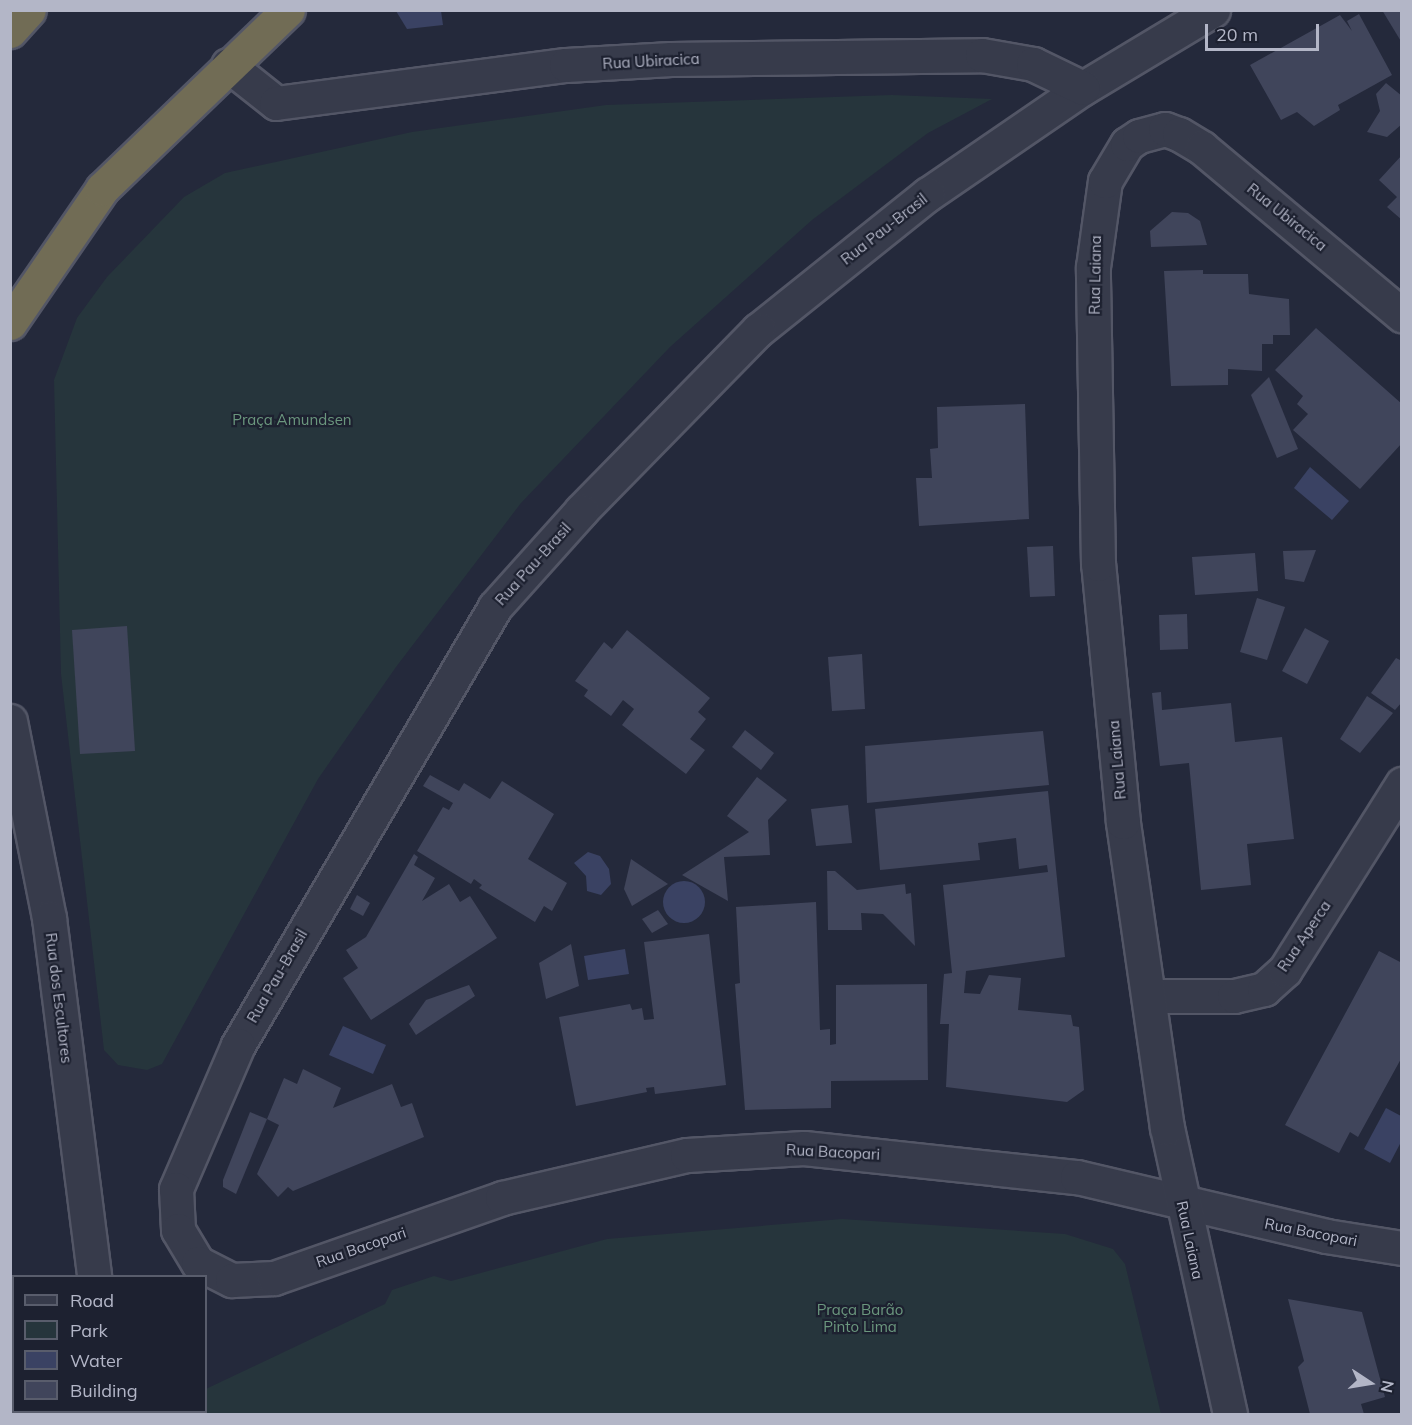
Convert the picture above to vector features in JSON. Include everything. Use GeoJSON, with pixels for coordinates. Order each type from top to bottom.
{"type":"FeatureCollection","features":[{"type":"Feature","properties":{"kind":"highway"},"geometry":{"type":"LineString","coordinates":[[10,31],[29,10]]}},
{"type":"Feature","properties":{"kind":"highway"},"geometry":{"type":"LineString","coordinates":[[10,323],[102,189],[228,65],[288,10]]}},
{"type":"Feature","properties":{"kind":"street","name":"Rua Pau-Brasil"},"geometry":{"type":"LineString","coordinates":[[274,1278],[232,1280],[198,1263],[178,1230],[176,1189],[238,1045],[495,607],[581,510],[758,330],[928,194],[1083,88],[1213,10]]}},
{"type":"Feature","properties":{"kind":"street","name":"Rua Ubiracica"},"geometry":{"type":"LineString","coordinates":[[228,65],[276,103],[566,65],[671,58],[982,55],[1033,64],[1083,88]]}},
{"type":"Feature","properties":{"kind":"street","name":"Rua Ubiracica"},"geometry":{"type":"LineString","coordinates":[[1165,129],[1202,148],[1401,315]]}},
{"type":"Feature","properties":{"kind":"street","name":"Rua Laiana"},"geometry":{"type":"LineString","coordinates":[[1165,129],[1127,144],[1105,181],[1093,267],[1098,564],[1123,822],[1182,1204],[1230,1414]]}},
{"type":"Feature","properties":{"kind":"street","name":"Rua dos Escultores"},"geometry":{"type":"LineString","coordinates":[[10,721],[49,918],[94,1275]]}},
{"type":"Feature","properties":{"kind":"street","name":"Rua Aperca"},"geometry":{"type":"LineString","coordinates":[[1150,996],[1234,996],[1264,989],[1285,970],[1401,784]]}},
{"type":"Feature","properties":{"kind":"street","name":"Rua Bacopari"},"geometry":{"type":"LineString","coordinates":[[274,1278],[502,1198],[687,1155],[804,1148],[958,1161],[1077,1177],[1182,1204],[1401,1248]]}},
{"type":"Feature","properties":{"kind":"green space","name":"Praça Amundsen"},"geometry":{"type":"Polygon","coordinates":[[[892,95],[992,99],[928,133],[812,220],[670,347],[521,503],[396,667],[318,779],[162,1064],[147,1070],[118,1065],[104,1050],[61,674],[54,380],[77,318],[107,277],[184,197],[225,173],[412,132],[606,105],[892,95]]]}},
{"type":"Feature","properties":{"kind":"green space","name":"Praça Barão Pinto Lima"},"geometry":{"type":"Polygon","coordinates":[[[842,1219],[1065,1234],[1113,1249],[1125,1264],[1161,1414],[183,1414],[207,1413],[207,1389],[385,1304],[392,1290],[434,1276],[451,1281],[607,1239],[842,1219]]]}},
{"type":"Feature","properties":{"kind":"water"},"geometry":{"type":"Polygon","coordinates":[[[396,11],[441,11],[443,25],[407,29],[396,11]]]}},
{"type":"Feature","properties":{"kind":"water"},"geometry":{"type":"Polygon","coordinates":[[[1310,467],[1349,501],[1332,520],[1294,488],[1310,467]]]}},
{"type":"Feature","properties":{"kind":"water"},"geometry":{"type":"Polygon","coordinates":[[[588,852],[600,856],[609,869],[611,884],[601,895],[587,891],[586,876],[574,863],[588,852]]]}},
{"type":"Feature","properties":{"kind":"water"},"geometry":{"type":"Polygon","coordinates":[[[684,881],[699,887],[705,902],[699,917],[684,923],[669,917],[663,902],[669,887],[684,881]]]}},
{"type":"Feature","properties":{"kind":"water"},"geometry":{"type":"Polygon","coordinates":[[[625,949],[629,974],[588,980],[584,956],[625,949]]]}},
{"type":"Feature","properties":{"kind":"water"},"geometry":{"type":"Polygon","coordinates":[[[343,1026],[386,1045],[373,1074],[329,1055],[343,1026]]]}},
{"type":"Feature","properties":{"kind":"water"},"geometry":{"type":"Polygon","coordinates":[[[1386,1108],[1401,1116],[1401,1142],[1390,1163],[1364,1149],[1386,1108]]]}},
{"type":"Feature","properties":{"kind":"building"},"geometry":{"type":"Polygon","coordinates":[[[1382,10],[1402,10],[1402,43],[1382,10]]]}},
{"type":"Feature","properties":{"kind":"building"},"geometry":{"type":"Polygon","coordinates":[[[1359,14],[1392,75],[1338,105],[1340,110],[1314,126],[1297,112],[1281,120],[1250,65],[1340,15],[1352,31],[1347,21],[1359,14]]]}},
{"type":"Feature","properties":{"kind":"building"},"geometry":{"type":"Polygon","coordinates":[[[1386,83],[1402,96],[1402,124],[1387,137],[1367,132],[1380,111],[1376,94],[1386,83]]]}},
{"type":"Feature","properties":{"kind":"building"},"geometry":{"type":"Polygon","coordinates":[[[1402,155],[1402,220],[1387,207],[1397,197],[1379,180],[1402,155]]]}},
{"type":"Feature","properties":{"kind":"building"},"geometry":{"type":"Polygon","coordinates":[[[1172,212],[1188,213],[1200,221],[1207,245],[1151,247],[1150,231],[1172,212]]]}},
{"type":"Feature","properties":{"kind":"building"},"geometry":{"type":"Polygon","coordinates":[[[1203,270],[1203,274],[1248,274],[1249,294],[1289,299],[1290,335],[1273,335],[1273,344],[1262,344],[1262,371],[1228,369],[1228,385],[1171,386],[1164,271],[1203,270]]]}},
{"type":"Feature","properties":{"kind":"building"},"geometry":{"type":"Polygon","coordinates":[[[1316,328],[1402,404],[1402,443],[1360,489],[1293,430],[1308,414],[1297,404],[1303,396],[1275,370],[1316,328]]]}},
{"type":"Feature","properties":{"kind":"building"},"geometry":{"type":"Polygon","coordinates":[[[1269,377],[1298,449],[1277,458],[1251,395],[1269,377]]]}},
{"type":"Feature","properties":{"kind":"building"},"geometry":{"type":"Polygon","coordinates":[[[1025,404],[1029,519],[919,526],[916,478],[932,478],[930,449],[938,448],[937,407],[1025,404]]]}},
{"type":"Feature","properties":{"kind":"building"},"geometry":{"type":"Polygon","coordinates":[[[1053,546],[1055,596],[1030,597],[1027,547],[1053,546]]]}},
{"type":"Feature","properties":{"kind":"building"},"geometry":{"type":"Polygon","coordinates":[[[1316,550],[1304,582],[1285,579],[1283,551],[1316,550]]]}},
{"type":"Feature","properties":{"kind":"building"},"geometry":{"type":"Polygon","coordinates":[[[1255,553],[1258,591],[1195,595],[1192,557],[1255,553]]]}},
{"type":"Feature","properties":{"kind":"building"},"geometry":{"type":"Polygon","coordinates":[[[1257,598],[1285,607],[1267,660],[1240,652],[1257,598]]]}},
{"type":"Feature","properties":{"kind":"building"},"geometry":{"type":"Polygon","coordinates":[[[1187,614],[1188,649],[1160,650],[1159,615],[1187,614]]]}},
{"type":"Feature","properties":{"kind":"building"},"geometry":{"type":"Polygon","coordinates":[[[127,626],[135,751],[80,754],[72,630],[127,626]]]}},
{"type":"Feature","properties":{"kind":"building"},"geometry":{"type":"Polygon","coordinates":[[[1305,628],[1329,641],[1307,684],[1282,671],[1305,628]]]}},
{"type":"Feature","properties":{"kind":"building"},"geometry":{"type":"Polygon","coordinates":[[[627,630],[710,698],[698,712],[706,719],[690,739],[705,750],[686,774],[622,725],[634,709],[623,700],[611,716],[584,696],[588,690],[575,681],[604,642],[612,649],[627,630]]]}},
{"type":"Feature","properties":{"kind":"building"},"geometry":{"type":"Polygon","coordinates":[[[862,654],[865,709],[832,711],[828,657],[862,654]]]}},
{"type":"Feature","properties":{"kind":"building"},"geometry":{"type":"Polygon","coordinates":[[[1396,658],[1402,661],[1402,702],[1395,710],[1371,693],[1396,658]]]}},
{"type":"Feature","properties":{"kind":"building"},"geometry":{"type":"Polygon","coordinates":[[[1161,692],[1162,710],[1231,703],[1235,742],[1282,737],[1294,839],[1247,844],[1251,885],[1201,890],[1189,763],[1160,766],[1152,693],[1161,692]]]}},
{"type":"Feature","properties":{"kind":"building"},"geometry":{"type":"Polygon","coordinates":[[[1367,696],[1393,713],[1360,753],[1340,739],[1367,696]]]}},
{"type":"Feature","properties":{"kind":"building"},"geometry":{"type":"Polygon","coordinates":[[[745,730],[774,753],[761,770],[732,747],[745,730]]]}},
{"type":"Feature","properties":{"kind":"building"},"geometry":{"type":"Polygon","coordinates":[[[1043,731],[1049,785],[867,803],[865,746],[1043,731]]]}},
{"type":"Feature","properties":{"kind":"building"},"geometry":{"type":"Polygon","coordinates":[[[430,775],[459,791],[464,783],[490,799],[502,781],[554,814],[528,859],[567,883],[552,911],[544,906],[535,922],[479,888],[482,885],[474,879],[471,884],[417,851],[443,807],[449,810],[453,803],[423,786],[430,775]]]}},
{"type":"Feature","properties":{"kind":"building"},"geometry":{"type":"Polygon","coordinates":[[[757,777],[787,800],[768,820],[770,855],[724,857],[728,901],[682,875],[749,832],[727,816],[757,777]]]}},
{"type":"Feature","properties":{"kind":"building"},"geometry":{"type":"Polygon","coordinates":[[[1048,791],[1065,957],[966,971],[964,993],[980,994],[989,975],[1021,978],[1018,1010],[1071,1015],[1073,1026],[1079,1027],[1084,1090],[1067,1102],[946,1087],[949,1024],[940,1024],[944,974],[952,973],[943,885],[1048,872],[1047,865],[1019,869],[1016,838],[978,843],[980,860],[880,870],[875,809],[1048,791]]]}},
{"type":"Feature","properties":{"kind":"building"},"geometry":{"type":"Polygon","coordinates":[[[848,805],[852,843],[816,846],[811,809],[848,805]]]}},
{"type":"Feature","properties":{"kind":"building"},"geometry":{"type":"Polygon","coordinates":[[[414,854],[418,857],[414,865],[435,878],[422,901],[449,884],[460,902],[470,896],[497,938],[371,1020],[343,978],[358,968],[346,950],[366,937],[414,854]]]}},
{"type":"Feature","properties":{"kind":"building"},"geometry":{"type":"Polygon","coordinates":[[[631,859],[668,884],[632,906],[624,889],[631,859]]]}},
{"type":"Feature","properties":{"kind":"building"},"geometry":{"type":"Polygon","coordinates":[[[827,871],[835,871],[857,890],[905,884],[906,894],[911,893],[915,946],[883,914],[861,913],[862,930],[828,930],[827,871]]]}},
{"type":"Feature","properties":{"kind":"building"},"geometry":{"type":"Polygon","coordinates":[[[357,895],[370,903],[363,916],[350,909],[357,895]]]}},
{"type":"Feature","properties":{"kind":"building"},"geometry":{"type":"Polygon","coordinates":[[[816,902],[820,1030],[830,1029],[830,1045],[836,1044],[836,985],[927,984],[928,1080],[831,1081],[831,1108],[745,1110],[735,984],[740,983],[736,907],[816,902]]]}},
{"type":"Feature","properties":{"kind":"building"},"geometry":{"type":"Polygon","coordinates":[[[658,910],[668,924],[652,933],[642,919],[658,910]]]}},
{"type":"Feature","properties":{"kind":"building"},"geometry":{"type":"Polygon","coordinates":[[[709,934],[726,1085],[655,1094],[654,1087],[646,1088],[647,1092],[576,1106],[559,1017],[630,1004],[632,1010],[642,1008],[644,1020],[654,1019],[644,942],[709,934]]]}},
{"type":"Feature","properties":{"kind":"building"},"geometry":{"type":"Polygon","coordinates":[[[571,944],[579,986],[546,999],[539,963],[571,944]]]}},
{"type":"Feature","properties":{"kind":"building"},"geometry":{"type":"Polygon","coordinates":[[[1379,951],[1402,963],[1402,1057],[1358,1137],[1350,1132],[1339,1153],[1285,1125],[1379,951]]]}},
{"type":"Feature","properties":{"kind":"building"},"geometry":{"type":"Polygon","coordinates":[[[469,985],[475,996],[416,1035],[409,1024],[426,1000],[469,985]]]}},
{"type":"Feature","properties":{"kind":"building"},"geometry":{"type":"Polygon","coordinates":[[[303,1069],[341,1088],[333,1108],[392,1084],[401,1107],[412,1103],[424,1137],[293,1191],[288,1187],[278,1197],[257,1174],[279,1125],[267,1119],[284,1078],[297,1084],[303,1069]]]}},
{"type":"Feature","properties":{"kind":"building"},"geometry":{"type":"Polygon","coordinates":[[[250,1112],[267,1119],[236,1194],[223,1187],[223,1180],[250,1112]]]}},
{"type":"Feature","properties":{"kind":"building"},"geometry":{"type":"Polygon","coordinates":[[[1288,1299],[1362,1312],[1385,1397],[1361,1404],[1364,1414],[1310,1414],[1298,1367],[1304,1361],[1288,1299]]]}},
{"type":"Feature","properties":{"kind":"building"},"geometry":{"type":"Polygon","coordinates":[[[12,1343],[12,1410],[10,1410],[12,1343]]]}}]}
